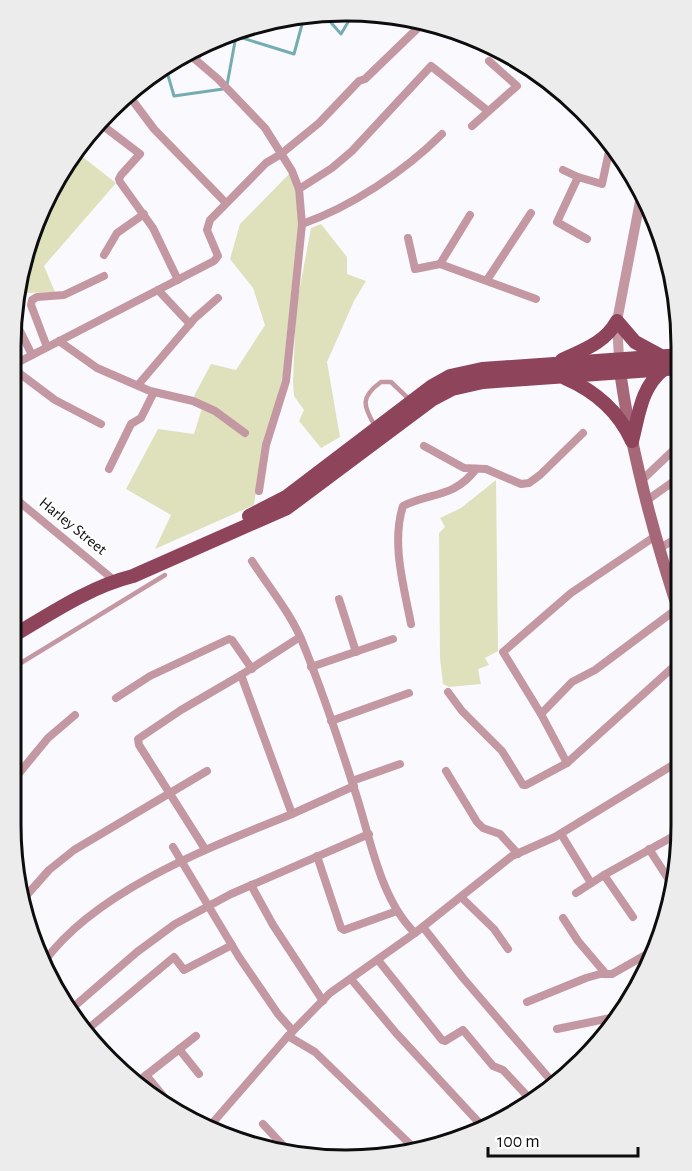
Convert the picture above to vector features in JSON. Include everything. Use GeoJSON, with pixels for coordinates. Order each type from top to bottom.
{"type":"FeatureCollection","features":[{"type":"Feature","properties":{"kind":"main road"},"geometry":{"type":"LineString","coordinates":[[552,364],[597,343],[608,334],[616,321],[635,342],[664,363],[671,365]]}},
{"type":"Feature","properties":{"kind":"main road"},"geometry":{"type":"LineString","coordinates":[[21,631],[92,591],[133,576],[287,508],[411,402],[437,383],[463,372],[552,364],[620,366],[664,363],[671,360]]}},
{"type":"Feature","properties":{"kind":"main road"},"geometry":{"type":"LineString","coordinates":[[632,441],[644,393],[664,363]]}},
{"type":"Feature","properties":{"kind":"main road"},"geometry":{"type":"LineString","coordinates":[[384,427],[452,389],[483,382],[563,376],[620,366]]}},
{"type":"Feature","properties":{"kind":"main road"},"geometry":{"type":"LineString","coordinates":[[620,366],[625,411],[656,543],[671,589]]}},
{"type":"Feature","properties":{"kind":"main road"},"geometry":{"type":"LineString","coordinates":[[563,376],[587,388],[615,412],[632,441]]}},
{"type":"Feature","properties":{"kind":"street"},"geometry":{"type":"LineString","coordinates":[[21,361],[214,261],[218,256],[207,230],[210,220],[225,202],[266,163],[281,154],[319,123],[359,81],[366,80],[417,29]]}},
{"type":"Feature","properties":{"kind":"street"},"geometry":{"type":"LineString","coordinates":[[195,59],[218,79],[265,128],[292,171],[299,189],[302,224],[286,381],[266,445],[259,491]]}},
{"type":"Feature","properties":{"kind":"street"},"geometry":{"type":"LineString","coordinates":[[472,126],[517,86],[489,62]]}},
{"type":"Feature","properties":{"kind":"street"},"geometry":{"type":"LineString","coordinates":[[299,189],[332,168],[352,151],[431,66],[488,111]]}},
{"type":"Feature","properties":{"kind":"street"},"geometry":{"type":"LineString","coordinates":[[133,101],[154,129],[225,202]]}},
{"type":"Feature","properties":{"kind":"street"},"geometry":{"type":"LineString","coordinates":[[106,128],[140,154],[119,179],[153,228],[178,280]]}},
{"type":"Feature","properties":{"kind":"street"},"geometry":{"type":"LineString","coordinates":[[302,224],[328,215],[376,185],[422,154],[442,134]]}},
{"type":"Feature","properties":{"kind":"street"},"geometry":{"type":"LineString","coordinates":[[563,170],[602,184],[608,154]]}},
{"type":"Feature","properties":{"kind":"street"},"geometry":{"type":"LineString","coordinates":[[578,177],[557,222],[587,239]]}},
{"type":"Feature","properties":{"kind":"street"},"geometry":{"type":"LineString","coordinates":[[620,366],[616,321],[639,206]]}},
{"type":"Feature","properties":{"kind":"street"},"geometry":{"type":"LineString","coordinates":[[487,280],[531,213]]}},
{"type":"Feature","properties":{"kind":"street"},"geometry":{"type":"LineString","coordinates":[[104,255],[117,233],[144,214]]}},
{"type":"Feature","properties":{"kind":"street"},"geometry":{"type":"LineString","coordinates":[[440,264],[470,215]]}},
{"type":"Feature","properties":{"kind":"street"},"geometry":{"type":"LineString","coordinates":[[408,238],[415,269],[440,264],[536,299]]}},
{"type":"Feature","properties":{"kind":"street"},"geometry":{"type":"LineString","coordinates":[[47,347],[31,305],[32,300],[37,297],[64,295],[104,276]]}},
{"type":"Feature","properties":{"kind":"street"},"geometry":{"type":"LineString","coordinates":[[158,290],[190,324]]}},
{"type":"Feature","properties":{"kind":"street"},"geometry":{"type":"LineString","coordinates":[[138,385],[190,324],[218,298]]}},
{"type":"Feature","properties":{"kind":"street"},"geometry":{"type":"LineString","coordinates":[[22,334],[32,355]]}},
{"type":"Feature","properties":{"kind":"street"},"geometry":{"type":"LineString","coordinates":[[59,341],[97,368],[154,392],[193,401],[245,434]]}},
{"type":"Feature","properties":{"kind":"street"},"geometry":{"type":"LineString","coordinates":[[21,374],[55,400],[101,424]]}},
{"type":"Feature","properties":{"kind":"street"},"geometry":{"type":"LineString","coordinates":[[109,469],[131,424],[141,418],[154,392]]}},
{"type":"Feature","properties":{"kind":"street"},"geometry":{"type":"LineString","coordinates":[[424,446],[464,468],[486,469],[521,484],[529,483],[540,475],[583,433]]}},
{"type":"Feature","properties":{"kind":"street"},"geometry":{"type":"LineString","coordinates":[[642,480],[671,452]]}},
{"type":"Feature","properties":{"kind":"street"},"geometry":{"type":"LineString","coordinates":[[411,624],[398,547],[399,519],[403,506],[456,489],[476,469]]}},
{"type":"Feature","properties":{"kind":"street"},"geometry":{"type":"LineString","coordinates":[[646,501],[671,483]]}},
{"type":"Feature","properties":{"kind":"street","name":"Harley Street"},"geometry":{"type":"LineString","coordinates":[[21,503],[115,581]]}},
{"type":"Feature","properties":{"kind":"street"},"geometry":{"type":"LineString","coordinates":[[567,764],[541,714],[503,652],[571,593],[656,543],[671,539]]}},
{"type":"Feature","properties":{"kind":"street"},"geometry":{"type":"LineString","coordinates":[[252,561],[300,637],[353,784],[390,899],[405,922],[419,930],[548,1077]]}},
{"type":"Feature","properties":{"kind":"street"},"geometry":{"type":"LineString","coordinates":[[339,599],[356,652]]}},
{"type":"Feature","properties":{"kind":"street"},"geometry":{"type":"LineString","coordinates":[[541,714],[572,682],[595,670],[671,618]]}},
{"type":"Feature","properties":{"kind":"street"},"geometry":{"type":"LineString","coordinates":[[205,849],[139,745],[138,739],[300,637]]}},
{"type":"Feature","properties":{"kind":"street"},"geometry":{"type":"LineString","coordinates":[[116,698],[150,676],[229,639],[252,669]]}},
{"type":"Feature","properties":{"kind":"street"},"geometry":{"type":"LineString","coordinates":[[311,667],[393,639]]}},
{"type":"Feature","properties":{"kind":"street"},"geometry":{"type":"LineString","coordinates":[[448,692],[462,711],[502,752],[523,784],[526,785],[567,764],[671,669]]}},
{"type":"Feature","properties":{"kind":"street"},"geometry":{"type":"LineString","coordinates":[[241,675],[292,814]]}},
{"type":"Feature","properties":{"kind":"street"},"geometry":{"type":"LineString","coordinates":[[331,721],[409,693]]}},
{"type":"Feature","properties":{"kind":"street"},"geometry":{"type":"LineString","coordinates":[[21,770],[48,738],[75,715]]}},
{"type":"Feature","properties":{"kind":"street"},"geometry":{"type":"LineString","coordinates":[[49,956],[71,929],[126,892],[205,849],[292,814],[400,764]]}},
{"type":"Feature","properties":{"kind":"street"},"geometry":{"type":"LineString","coordinates":[[214,1121],[291,1033],[323,1001],[351,979],[518,854],[561,834],[671,766]]}},
{"type":"Feature","properties":{"kind":"street"},"geometry":{"type":"LineString","coordinates":[[28,893],[49,870],[74,850],[207,771]]}},
{"type":"Feature","properties":{"kind":"street"},"geometry":{"type":"LineString","coordinates":[[446,771],[477,822],[483,828],[500,834],[518,854]]}},
{"type":"Feature","properties":{"kind":"street"},"geometry":{"type":"LineString","coordinates":[[76,1005],[137,952],[175,924],[251,885],[369,834]]}},
{"type":"Feature","properties":{"kind":"street"},"geometry":{"type":"LineString","coordinates":[[561,834],[591,884]]}},
{"type":"Feature","properties":{"kind":"street"},"geometry":{"type":"LineString","coordinates":[[576,893],[670,837]]}},
{"type":"Feature","properties":{"kind":"street"},"geometry":{"type":"LineString","coordinates":[[173,847],[232,945],[291,1033],[315,1052],[410,1144]]}},
{"type":"Feature","properties":{"kind":"street"},"geometry":{"type":"LineString","coordinates":[[649,849],[667,876]]}},
{"type":"Feature","properties":{"kind":"street"},"geometry":{"type":"LineString","coordinates":[[317,856],[341,928],[349,930],[397,911]]}},
{"type":"Feature","properties":{"kind":"street"},"geometry":{"type":"LineString","coordinates":[[604,875],[633,917]]}},
{"type":"Feature","properties":{"kind":"street"},"geometry":{"type":"LineString","coordinates":[[251,885],[273,925],[323,1001]]}},
{"type":"Feature","properties":{"kind":"street"},"geometry":{"type":"LineString","coordinates":[[461,897],[494,929],[508,949]]}},
{"type":"Feature","properties":{"kind":"street"},"geometry":{"type":"LineString","coordinates":[[563,918],[578,941],[606,974]]}},
{"type":"Feature","properties":{"kind":"street"},"geometry":{"type":"LineString","coordinates":[[91,1026],[174,957],[184,970],[232,945]]}},
{"type":"Feature","properties":{"kind":"street"},"geometry":{"type":"LineString","coordinates":[[527,1002],[586,978],[612,974],[643,957]]}},
{"type":"Feature","properties":{"kind":"street"},"geometry":{"type":"LineString","coordinates":[[378,960],[442,1040],[448,1040],[460,1030],[465,1032],[493,1066],[503,1070],[527,1095]]}},
{"type":"Feature","properties":{"kind":"street"},"geometry":{"type":"LineString","coordinates":[[351,979],[396,1033],[478,1121]]}},
{"type":"Feature","properties":{"kind":"street"},"geometry":{"type":"LineString","coordinates":[[557,1029],[603,1025]]}},
{"type":"Feature","properties":{"kind":"street"},"geometry":{"type":"LineString","coordinates":[[142,1078],[196,1036]]}},
{"type":"Feature","properties":{"kind":"street"},"geometry":{"type":"LineString","coordinates":[[179,1049],[199,1074]]}},
{"type":"Feature","properties":{"kind":"street"},"geometry":{"type":"LineString","coordinates":[[146,1075],[159,1091]]}},
{"type":"Feature","properties":{"kind":"street"},"geometry":{"type":"LineString","coordinates":[[262,1124],[281,1143]]}},
{"type":"Feature","properties":{"kind":"lane"},"geometry":{"type":"LineString","coordinates":[[384,427],[365,407],[367,395],[376,385],[381,382],[391,382],[411,402]]}},
{"type":"Feature","properties":{"kind":"lane"},"geometry":{"type":"LineString","coordinates":[[21,663],[165,575]]}},
{"type":"Feature","properties":{"kind":"green space"},"geometry":{"type":"Polygon","coordinates":[[[82,156],[116,183],[44,266],[55,292],[27,293],[32,262],[46,222],[65,183],[82,156]]]}},
{"type":"Feature","properties":{"kind":"green space"},"geometry":{"type":"Polygon","coordinates":[[[292,171],[299,216],[283,375],[261,459],[254,505],[155,549],[171,515],[126,489],[158,429],[194,434],[202,408],[194,396],[211,364],[236,370],[265,325],[253,288],[230,259],[240,224],[292,171]]]}},
{"type":"Feature","properties":{"kind":"green space"},"geometry":{"type":"Polygon","coordinates":[[[321,224],[347,257],[347,274],[366,281],[354,301],[327,362],[340,437],[321,448],[299,421],[304,410],[294,396],[293,383],[296,308],[311,228],[321,224]]]}},
{"type":"Feature","properties":{"kind":"green space"},"geometry":{"type":"Polygon","coordinates":[[[496,480],[498,651],[485,658],[489,665],[478,669],[481,684],[449,687],[443,684],[440,658],[439,533],[445,527],[440,518],[461,508],[496,480]]]}},
{"type":"Feature","properties":{"kind":"waterway"},"geometry":{"type":"LineString","coordinates":[[330,22],[341,34],[349,21]]}},
{"type":"Feature","properties":{"kind":"waterway"},"geometry":{"type":"LineString","coordinates":[[242,38],[294,54],[302,24]]}},
{"type":"Feature","properties":{"kind":"waterway"},"geometry":{"type":"LineString","coordinates":[[227,85],[235,41]]}},
{"type":"Feature","properties":{"kind":"waterway"},"geometry":{"type":"LineString","coordinates":[[168,74],[174,96],[223,89]]}}]}
